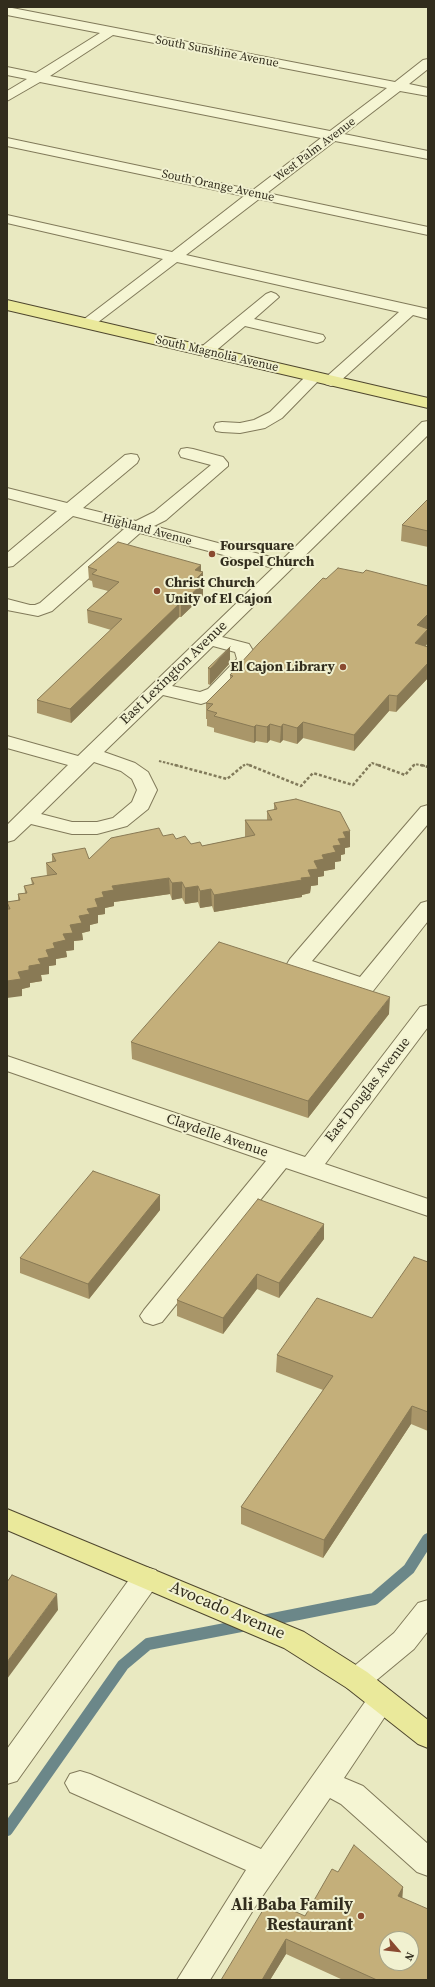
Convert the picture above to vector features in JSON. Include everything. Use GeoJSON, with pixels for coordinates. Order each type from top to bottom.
{"type":"FeatureCollection","features":[{"type":"Feature","properties":{"kind":"main road","name":"South Magnolia Avenue"},"geometry":{"type":"LineString","coordinates":[[7,305],[428,403]]}},
{"type":"Feature","properties":{"kind":"main road","name":"Avocado Avenue"},"geometry":{"type":"LineString","coordinates":[[7,1519],[294,1640],[357,1680],[428,1736]]}},
{"type":"Feature","properties":{"kind":"street","name":"South Sunshine Avenue"},"geometry":{"type":"LineString","coordinates":[[7,11],[428,92]]}},
{"type":"Feature","properties":{"kind":"street"},"geometry":{"type":"LineString","coordinates":[[7,97],[111,31]]}},
{"type":"Feature","properties":{"kind":"street","name":"West Palm Avenue"},"geometry":{"type":"LineString","coordinates":[[88,323],[428,64]]}},
{"type":"Feature","properties":{"kind":"street"},"geometry":{"type":"LineString","coordinates":[[7,71],[428,155]]}},
{"type":"Feature","properties":{"kind":"street","name":"South Orange Avenue"},"geometry":{"type":"LineString","coordinates":[[7,142],[428,231]]}},
{"type":"Feature","properties":{"kind":"street"},"geometry":{"type":"LineString","coordinates":[[7,219],[428,314]]}},
{"type":"Feature","properties":{"kind":"street"},"geometry":{"type":"LineString","coordinates":[[206,351],[272,297]]}},
{"type":"Feature","properties":{"kind":"street"},"geometry":{"type":"LineString","coordinates":[[331,381],[410,310]]}},
{"type":"Feature","properties":{"kind":"street"},"geometry":{"type":"LineString","coordinates":[[242,321],[317,338]]}},
{"type":"Feature","properties":{"kind":"street"},"geometry":{"type":"LineString","coordinates":[[222,427],[240,428],[259,424],[276,415],[314,377]]}},
{"type":"Feature","properties":{"kind":"street","name":"East Lexington Avenue"},"geometry":{"type":"LineString","coordinates":[[7,836],[158,688],[286,566],[428,426]]}},
{"type":"Feature","properties":{"kind":"street"},"geometry":{"type":"LineString","coordinates":[[7,604],[38,611],[46,607],[136,528],[160,516],[220,466],[220,463],[217,461],[187,453]]}},
{"type":"Feature","properties":{"kind":"street"},"geometry":{"type":"LineString","coordinates":[[7,562],[69,509],[96,489],[131,458]]}},
{"type":"Feature","properties":{"kind":"street","name":"Highland Avenue"},"geometry":{"type":"LineString","coordinates":[[7,493],[136,528],[286,566]]}},
{"type":"Feature","properties":{"kind":"street"},"geometry":{"type":"LineString","coordinates":[[158,688],[201,698],[215,693],[247,660],[246,654],[242,648],[209,639]]}},
{"type":"Feature","properties":{"kind":"street"},"geometry":{"type":"LineString","coordinates":[[7,742],[128,767],[140,776],[147,790],[141,805],[120,822],[97,828],[72,828],[26,817]]}},
{"type":"Feature","properties":{"kind":"street"},"geometry":{"type":"LineString","coordinates":[[428,811],[298,964],[365,986],[428,907]]}},
{"type":"Feature","properties":{"kind":"street","name":"East Douglas Avenue"},"geometry":{"type":"LineString","coordinates":[[309,1168],[425,1022]]}},
{"type":"Feature","properties":{"kind":"street","name":"Claydelle Avenue"},"geometry":{"type":"LineString","coordinates":[[7,1063],[428,1208]]}},
{"type":"Feature","properties":{"kind":"street"},"geometry":{"type":"LineString","coordinates":[[153,1316],[281,1158]]}},
{"type":"Feature","properties":{"kind":"street"},"geometry":{"type":"LineString","coordinates":[[7,1772],[146,1578]]}},
{"type":"Feature","properties":{"kind":"street"},"geometry":{"type":"LineString","coordinates":[[357,1680],[404,1641],[428,1612]]}},
{"type":"Feature","properties":{"kind":"street"},"geometry":{"type":"LineString","coordinates":[[193,1980],[244,1898],[382,1700]]}},
{"type":"Feature","properties":{"kind":"street"},"geometry":{"type":"LineString","coordinates":[[80,1782],[267,1865]]}},
{"type":"Feature","properties":{"kind":"street"},"geometry":{"type":"LineString","coordinates":[[325,1782],[352,1794],[428,1863]]}},
{"type":"Feature","properties":{"kind":"path"},"geometry":{"type":"LineString","coordinates":[[155,760],[227,779],[246,764],[301,786],[313,773],[353,785],[372,763],[406,775],[415,764],[428,767]]}},
{"type":"Feature","properties":{"kind":"building"},"geometry":{"type":"Polygon","coordinates":[[[428,499],[428,531],[402,525],[428,499]]]}},
{"type":"Feature","properties":{"kind":"building"},"geometry":{"type":"Polygon","coordinates":[[[118,542],[201,565],[195,570],[203,572],[195,580],[203,583],[181,604],[179,604],[70,709],[37,700],[122,619],[87,610],[119,582],[92,574],[97,570],[88,567],[118,542]]]}},
{"type":"Feature","properties":{"kind":"building","name":"El Cajon Library"},"geometry":{"type":"Polygon","coordinates":[[[338,568],[363,573],[366,570],[428,586],[428,614],[417,625],[428,629],[415,643],[428,647],[428,663],[397,696],[389,695],[354,735],[303,722],[297,728],[283,724],[281,727],[270,724],[267,727],[256,725],[254,727],[214,716],[217,713],[207,710],[213,704],[206,703],[233,676],[230,675],[258,644],[323,578],[326,579],[338,568]]]}},
{"type":"Feature","properties":{"kind":"building"},"geometry":{"type":"Polygon","coordinates":[[[230,647],[210,669],[208,668],[230,647]]]}},
{"type":"Feature","properties":{"kind":"building"},"geometry":{"type":"Polygon","coordinates":[[[296,799],[340,812],[350,831],[343,832],[346,838],[338,839],[341,845],[333,846],[336,852],[322,855],[324,859],[314,861],[318,869],[308,870],[311,877],[301,878],[302,880],[214,895],[211,889],[200,891],[198,886],[185,888],[182,882],[172,883],[169,878],[112,886],[114,890],[102,892],[104,897],[95,899],[98,907],[87,909],[90,914],[79,916],[82,923],[70,925],[73,933],[63,934],[66,940],[53,943],[55,948],[46,950],[49,957],[38,959],[41,964],[29,966],[29,970],[18,972],[21,979],[7,981],[7,909],[10,909],[7,902],[20,900],[18,894],[27,893],[24,886],[34,884],[31,878],[57,874],[46,863],[56,861],[52,854],[85,848],[89,859],[111,838],[159,828],[163,836],[173,834],[176,839],[185,836],[191,844],[200,842],[202,846],[255,835],[245,820],[272,820],[267,811],[277,809],[274,803],[296,799]]]}},
{"type":"Feature","properties":{"kind":"building"},"geometry":{"type":"Polygon","coordinates":[[[219,942],[390,997],[308,1101],[131,1042],[219,942]]]}},
{"type":"Feature","properties":{"kind":"building"},"geometry":{"type":"Polygon","coordinates":[[[93,1171],[160,1195],[88,1284],[20,1258],[93,1171]]]}},
{"type":"Feature","properties":{"kind":"building"},"geometry":{"type":"Polygon","coordinates":[[[258,1199],[324,1224],[279,1283],[257,1274],[223,1318],[177,1300],[258,1199]]]}},
{"type":"Feature","properties":{"kind":"building"},"geometry":{"type":"Polygon","coordinates":[[[414,1257],[428,1262],[428,1412],[412,1406],[324,1540],[241,1507],[333,1376],[277,1355],[317,1298],[372,1318],[414,1257]]]}},
{"type":"Feature","properties":{"kind":"building"},"geometry":{"type":"Polygon","coordinates":[[[12,1575],[57,1594],[7,1662],[7,1582],[12,1575]]]}},
{"type":"Feature","properties":{"kind":"building"},"geometry":{"type":"Polygon","coordinates":[[[354,1845],[403,1887],[398,1896],[428,1909],[428,1980],[377,1980],[286,1939],[262,1980],[221,1980],[269,1900],[305,1916],[332,1869],[338,1872],[354,1845]]]}},
{"type":"Feature","properties":{"kind":"waterway"},"geometry":{"type":"LineString","coordinates":[[263,1621],[374,1599],[409,1569],[428,1539]]}},
{"type":"Feature","properties":{"kind":"waterway"},"geometry":{"type":"LineString","coordinates":[[7,1830],[123,1665],[148,1644],[246,1625]]}},
{"type":"Feature","properties":{"kind":"place","name":"Foursquare Gospel Church"},"geometry":{"type":"Point","coordinates":[212,554]}},
{"type":"Feature","properties":{"kind":"place","name":"Christ Church Unity of El Cajon"},"geometry":{"type":"Point","coordinates":[157,591]}},
{"type":"Feature","properties":{"kind":"place","name":"El Cajon Library"},"geometry":{"type":"Point","coordinates":[343,667]}},
{"type":"Feature","properties":{"kind":"place","name":"Ali Baba Family Restaurant"},"geometry":{"type":"Point","coordinates":[361,1916]}}]}
